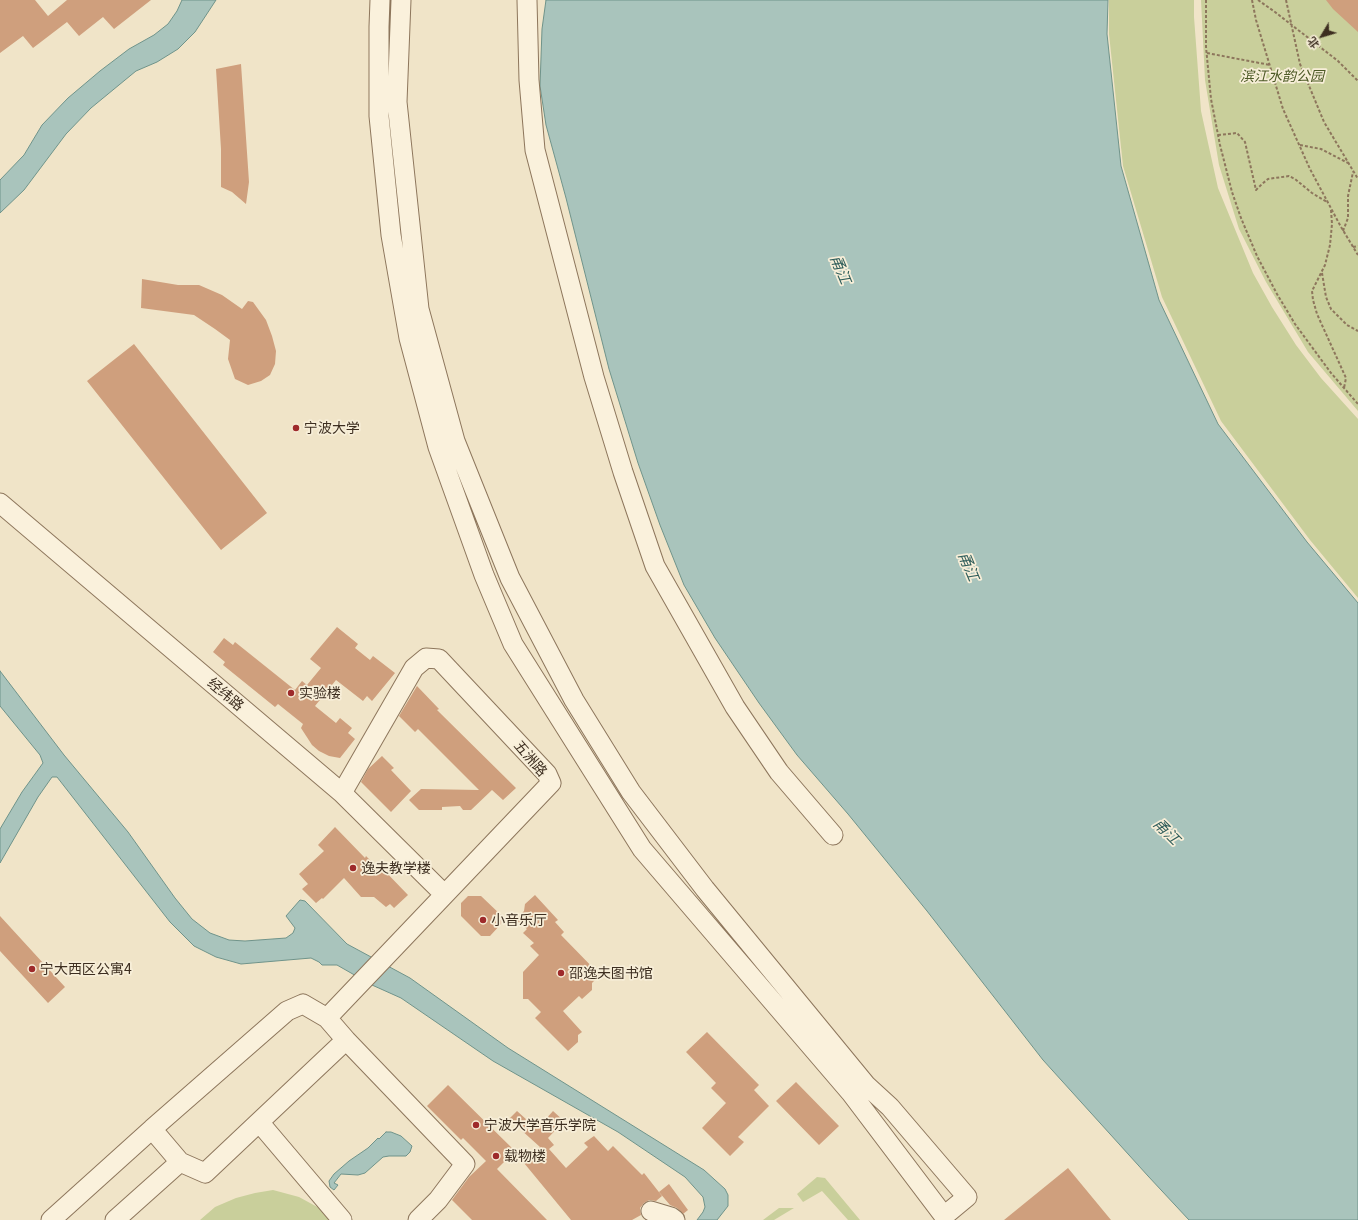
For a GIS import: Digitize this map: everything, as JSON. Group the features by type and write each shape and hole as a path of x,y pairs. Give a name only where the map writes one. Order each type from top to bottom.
{"street":[{"path":"380,0 379,116 391,235 409,338 438,447 484,576 513,644 642,849 851,1093 944,1216 967,1196 890,1107 862,1079 705,889 631,792 574,700 510,578 455,441 419,309 398,102 401,0"},
{"path":"527,0 529,80 535,150 594,377 623,472 655,566 735,708 779,772 833,835"},
{"name":"经纬路","path":"0,503 342,793 444,894"},
{"name":"五洲路","path":"327,1018 551,783 547,774 439,659 426,658 414,668 342,793"},
{"path":"51,1220 287,1011 303,1004 327,1018 346,1040 465,1164 438,1200 418,1220"},
{"path":"152,1130 180,1162 206,1173 346,1040"},
{"path":"259,1122 342,1220"},
{"path":"115,1220 180,1162"},
{"path":"651,1210 671,1217 675,1220"}],"path":[{"path":"1206,0 1207,53 1211,99 1232,192 1241,218 1257,256 1295,324 1358,404"},
{"path":"1252,0 1256,20 1283,109 1330,207 1358,255"},
{"path":"1258,0 1338,61 1358,81"},
{"path":"1286,0 1300,64 1324,122 1358,179"},
{"path":"1207,53 1270,65"},
{"path":"1218,135 1237,133 1245,142 1256,190 1268,179 1289,176 1328,203"},
{"path":"1299,145 1321,149 1349,164"},
{"path":"1344,231 1348,218 1348,196 1353,171"},
{"path":"1330,207 1332,224 1330,245 1322,273 1312,290 1317,314 1346,378 1344,388"},
{"path":"1353,247 1358,246"},
{"path":"1322,273 1326,297 1332,309 1347,325 1358,331"}],"green space":[{"path":"1109,0 1194,0 1201,111 1218,188 1253,273 1272,307 1296,345 1321,378 1358,419 1358,598 1310,540 1221,421 1162,297 1123,166 1109,34"},
{"name":"滨江水韵公园","path":"1201,0 1358,0 1358,411 1308,352 1266,282 1239,229 1219,165 1205,80"},
{"path":"817,1177 825,1178 860,1220 848,1220 822,1191 803,1202 797,1194"},
{"path":"273,1190 299,1197 321,1209 331,1220 200,1220 215,1207 236,1198"},
{"path":"779,1208 794,1208 774,1220 763,1220"}],"water":[{"path":"182,0 216,0 195,32 178,49 157,62 136,71 91,108 66,134 24,190 0,213 0,180 24,155 42,125 68,98 100,71 129,49 154,35 168,24 177,11"},
{"name":"甬江","path":"546,0 1108,0 1107,34 1121,166 1159,300 1218,424 1307,542 1358,603 1358,1220 1189,1220 1043,1060 927,911 848,814 797,755 759,703 715,638 684,585 660,525 638,463 609,369 546,125 540,86 542,29"},
{"path":"0,671 64,755 128,832 175,898 192,919 210,933 229,940 245,941 286,938 293,933 295,928 286,916 300,900 305,901 347,944 410,978 508,1048 704,1170 725,1189 728,1195 728,1206 717,1220 697,1220 705,1207 703,1197 685,1177 618,1132 493,1061 401,998 372,985 337,965 322,965 311,958 241,964 216,957 194,946 170,922 57,777 52,777 38,797 0,863 0,829 22,792 43,763 40,755 0,706"},
{"path":"386,1132 391,1132 401,1136 412,1146 410,1152 406,1156 383,1157 365,1173 358,1175 341,1174 334,1183 338,1185 334,1190 330,1187 329,1181 334,1174"}],"building":[{"path":"0,0 35,0 48,16 67,0 151,0 114,29 103,17 79,36 67,22 33,48 23,36 0,53"},
{"path":"1326,0 1358,0 1358,32 1333,9"},
{"path":"241,64 249,182 246,204 232,192 221,187 221,149 216,69"},
{"path":"142,279 178,285 199,285 222,295 242,309 248,301 253,302 266,320 276,351 275,364 270,375 261,381 248,385 235,379 228,359 230,340 194,315 141,308"},
{"path":"134,344 267,513 221,550 87,381"},
{"name":"实验楼","path":"337,627 358,644 355,648 370,660 373,656 395,673 372,701 367,696 363,701 336,680 315,706 336,723 340,718 352,728 348,733 355,739 340,758 329,756 319,751 312,745 301,728 303,724 278,704 275,707 223,665 225,662 213,652 224,638 233,645 235,642 295,690 302,681 307,685 321,668 310,659"},
{"path":"417,686 439,709 437,710 516,788 503,800 492,790 471,810 463,810 460,806 442,807 442,810 419,810 409,800 421,789 479,790 418,729 415,732 399,716"},
{"path":"382,756 394,768 391,770 411,791 391,812 361,782 368,769"},
{"name":"逸夫教学楼","path":"335,827 365,858 366,856 378,868 380,866 408,895 394,908 390,904 386,907 374,897 361,897 344,878 323,899 322,898 316,903 302,889 308,884 299,874 324,851 318,845"},
{"name":"邵逸夫图书馆","path":"535,895 558,920 555,922 564,932 561,935 600,975 592,983 592,990 582,999 579,996 563,1011 582,1032 578,1035 578,1042 568,1051 535,1018 541,1012 528,999 523,999 523,972 539,955 530,946 534,943 523,933 527,929 516,920 524,911 525,904"},
{"name":"小音乐厅","path":"468,896 481,896 502,916 501,924 490,936 481,936 461,916 461,903"},
{"name":"宁大西区公寓4","path":"0,916 65,987 48,1003 0,951"},
{"path":"707,1032 759,1085 754,1090 769,1106 738,1137 744,1142 730,1156 702,1128 726,1103 711,1088 716,1083 686,1052"},
{"path":"796,1082 839,1126 819,1145 776,1101"},
{"name":"载物楼","path":"448,1085 515,1151 497,1169 547,1220 472,1220 452,1200 469,1177 486,1161 463,1138 461,1140 427,1106"},
{"path":"517,1111 537,1129 553,1111 564,1121 548,1138 554,1145 549,1149 566,1168 588,1147 584,1143 594,1136 608,1151 613,1146 642,1175 644,1173 662,1196 656,1201 649,1200 644,1203 640,1208 641,1215 632,1220 571,1220 524,1163 540,1147 509,1119"},
{"path":"1068,1168 1111,1220 1004,1220"},
{"path":"669,1184 688,1210 683,1214 677,1208 670,1205 659,1192"}],"place":[{"name":"宁波大学","path":"296,428"},
{"name":"实验楼","path":"291,693"},
{"name":"逸夫教学楼","path":"353,868"},
{"name":"小音乐厅","path":"483,920"},
{"name":"宁大西区公寓4","path":"32,969"},
{"name":"邵逸夫图书馆","path":"561,973"},
{"name":"宁波大学音乐学院","path":"476,1125"},
{"name":"载物楼","path":"496,1156"}]}
